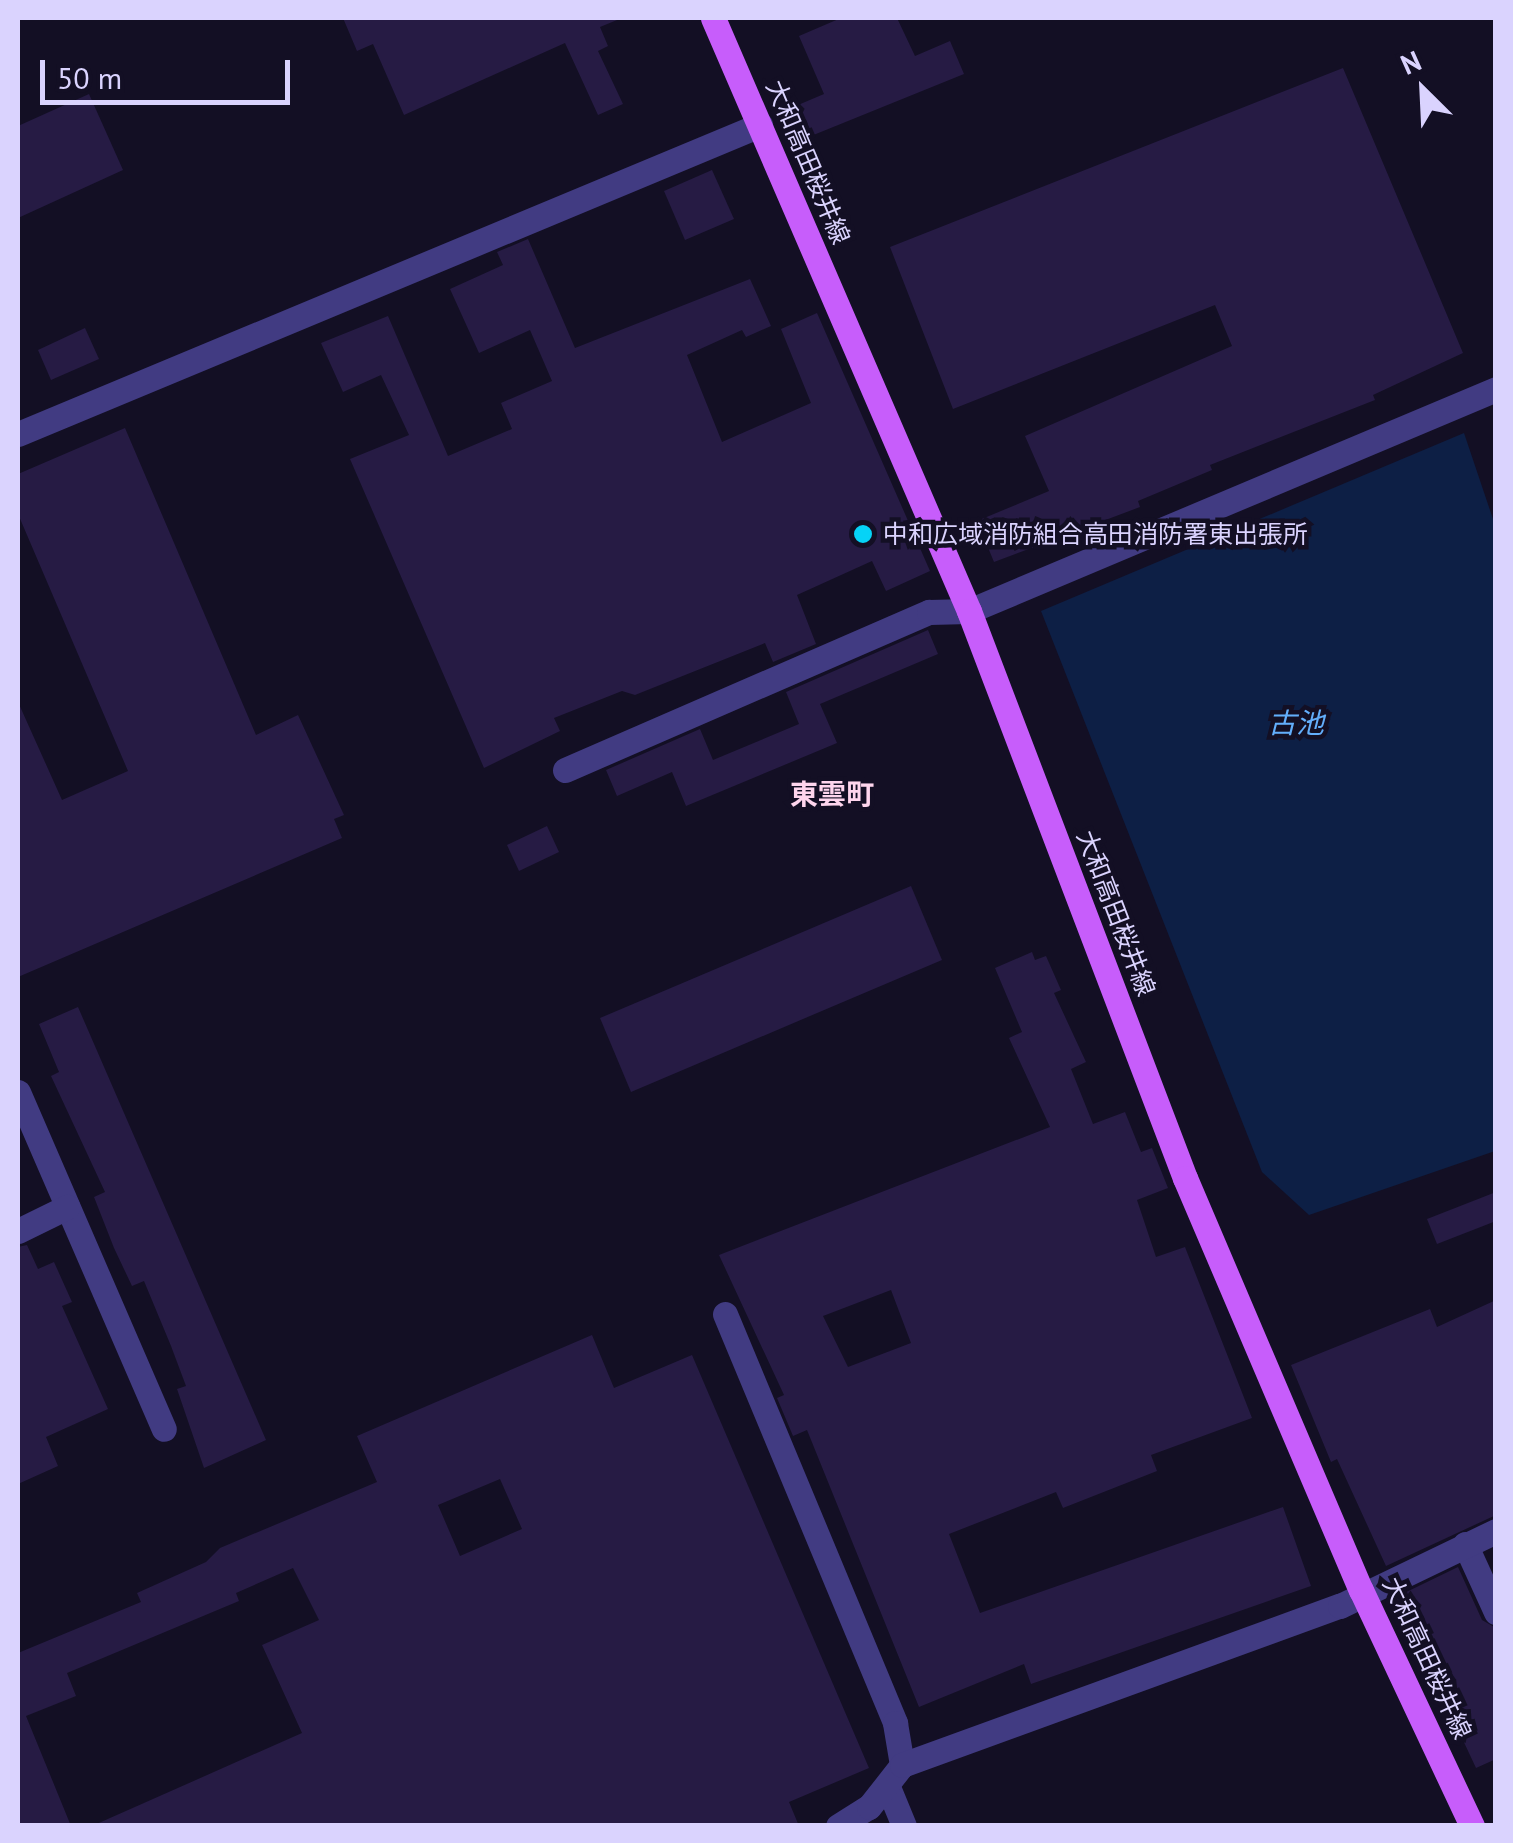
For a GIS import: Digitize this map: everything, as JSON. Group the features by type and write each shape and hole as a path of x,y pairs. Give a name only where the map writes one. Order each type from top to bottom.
{"main road":[{"name":"大和高田桜井線","path":"713,18 969,611 1185,1178 1362,1590 1472,1826"}],"street":[{"path":"18,434 760,125"},
{"path":"565,770 929,612 969,611 1494,397"},
{"path":"18,1092 164,1429"},
{"path":"18,1231 68,1207"},
{"path":"725,1314 895,1723 895,1776 904,1826"},
{"path":"838,1826 895,1776 1340,1606 1362,1590 1496,1531"},
{"path":"1465,1544 1496,1612"}],"water":[{"name":"古池","path":"1464,433 1496,528 1495,1151 1309,1215 1262,1172 1041,611"}],"building":[{"path":"343,18 622,18 600,27 608,46 598,51 623,104 598,115 565,43 404,115 373,44 357,51"},
{"path":"841,18 897,18 915,56 950,41 964,74 811,136 798,105 824,94 799,36"},
{"path":"1343,68 1463,353 1373,395 1375,400 1210,465 1212,470 1138,501 1140,507 994,562 977,521 1049,491 1025,436 1232,346 1215,305 953,409 890,247"},
{"path":"89,94 123,170 18,218 18,126"},
{"path":"712,170 734,219 685,240 664,191"},
{"path":"528,239 575,348 750,279 771,326 746,337 742,330 687,355 722,442 811,403 781,329 817,313 930,571 886,591 872,561 797,595 816,644 773,662 765,643 635,695 622,691 554,718 560,731 484,768 350,459 409,435 381,375 343,392 321,343 388,316 448,456 512,429 501,403 552,381 530,330 479,353 450,289 503,265 497,252"},
{"path":"85,328 99,359 51,380 38,350"},
{"path":"125,428 256,735 298,715 344,815 334,819 342,838 18,977 18,702 62,800 128,771 18,514 18,474"},
{"path":"928,630 938,654 820,704 837,743 686,806 672,772 617,796 606,770 700,729 713,760 799,724 786,692"},
{"path":"547,826 559,852 519,871 507,845"},
{"path":"911,886 942,960 631,1092 600,1018"},
{"path":"1032,952 1035,960 1046,956 1061,990 1054,993 1086,1062 1071,1069 1093,1124 1125,1112 1141,1152 1152,1148 1168,1188 1137,1200 1156,1257 1185,1247 1252,1418 1151,1455 1157,1471 1063,1508 1056,1492 949,1534 980,1613 1283,1507 1311,1586 1031,1684 1024,1664 919,1707 807,1430 793,1436 777,1398 784,1395 719,1255 1050,1127 1009,1038 1022,1032 995,968","holes":["891,1290 911,1343 848,1367 823,1316"]},
{"path":"78,1007 266,1440 204,1468 177,1389 186,1386 171,1346 144,1281 132,1286 114,1248 94,1197 105,1192 51,1076 59,1072 39,1024"},
{"path":"1496,1192 1496,1221 1437,1244 1427,1219"},
{"path":"27,1245 38,1269 54,1262 72,1302 62,1306 108,1409 46,1437 58,1466 18,1484 18,1247"},
{"path":"1496,1300 1496,1515 1386,1566 1337,1459 1331,1462 1291,1365 1430,1309 1437,1327"},
{"path":"592,1335 614,1388 692,1355 869,1768 789,1802 799,1826 92,1826 302,1733 262,1645 319,1620 293,1568 236,1593 239,1601 67,1673 76,1696 26,1716 71,1826 18,1826 18,1653 141,1602 137,1593 206,1562 220,1548 377,1482 357,1436","holes":["500,1479 522,1529 460,1556 438,1505"]},
{"path":"1458,1567 1482,1620 1496,1628 1496,1759 1476,1768 1396,1597"}],"place":[{"name":"中和広域消防組合高田消防署東出張所","path":"863,534"}],"district":[{"name":"東雲町","path":"832,794"}]}
